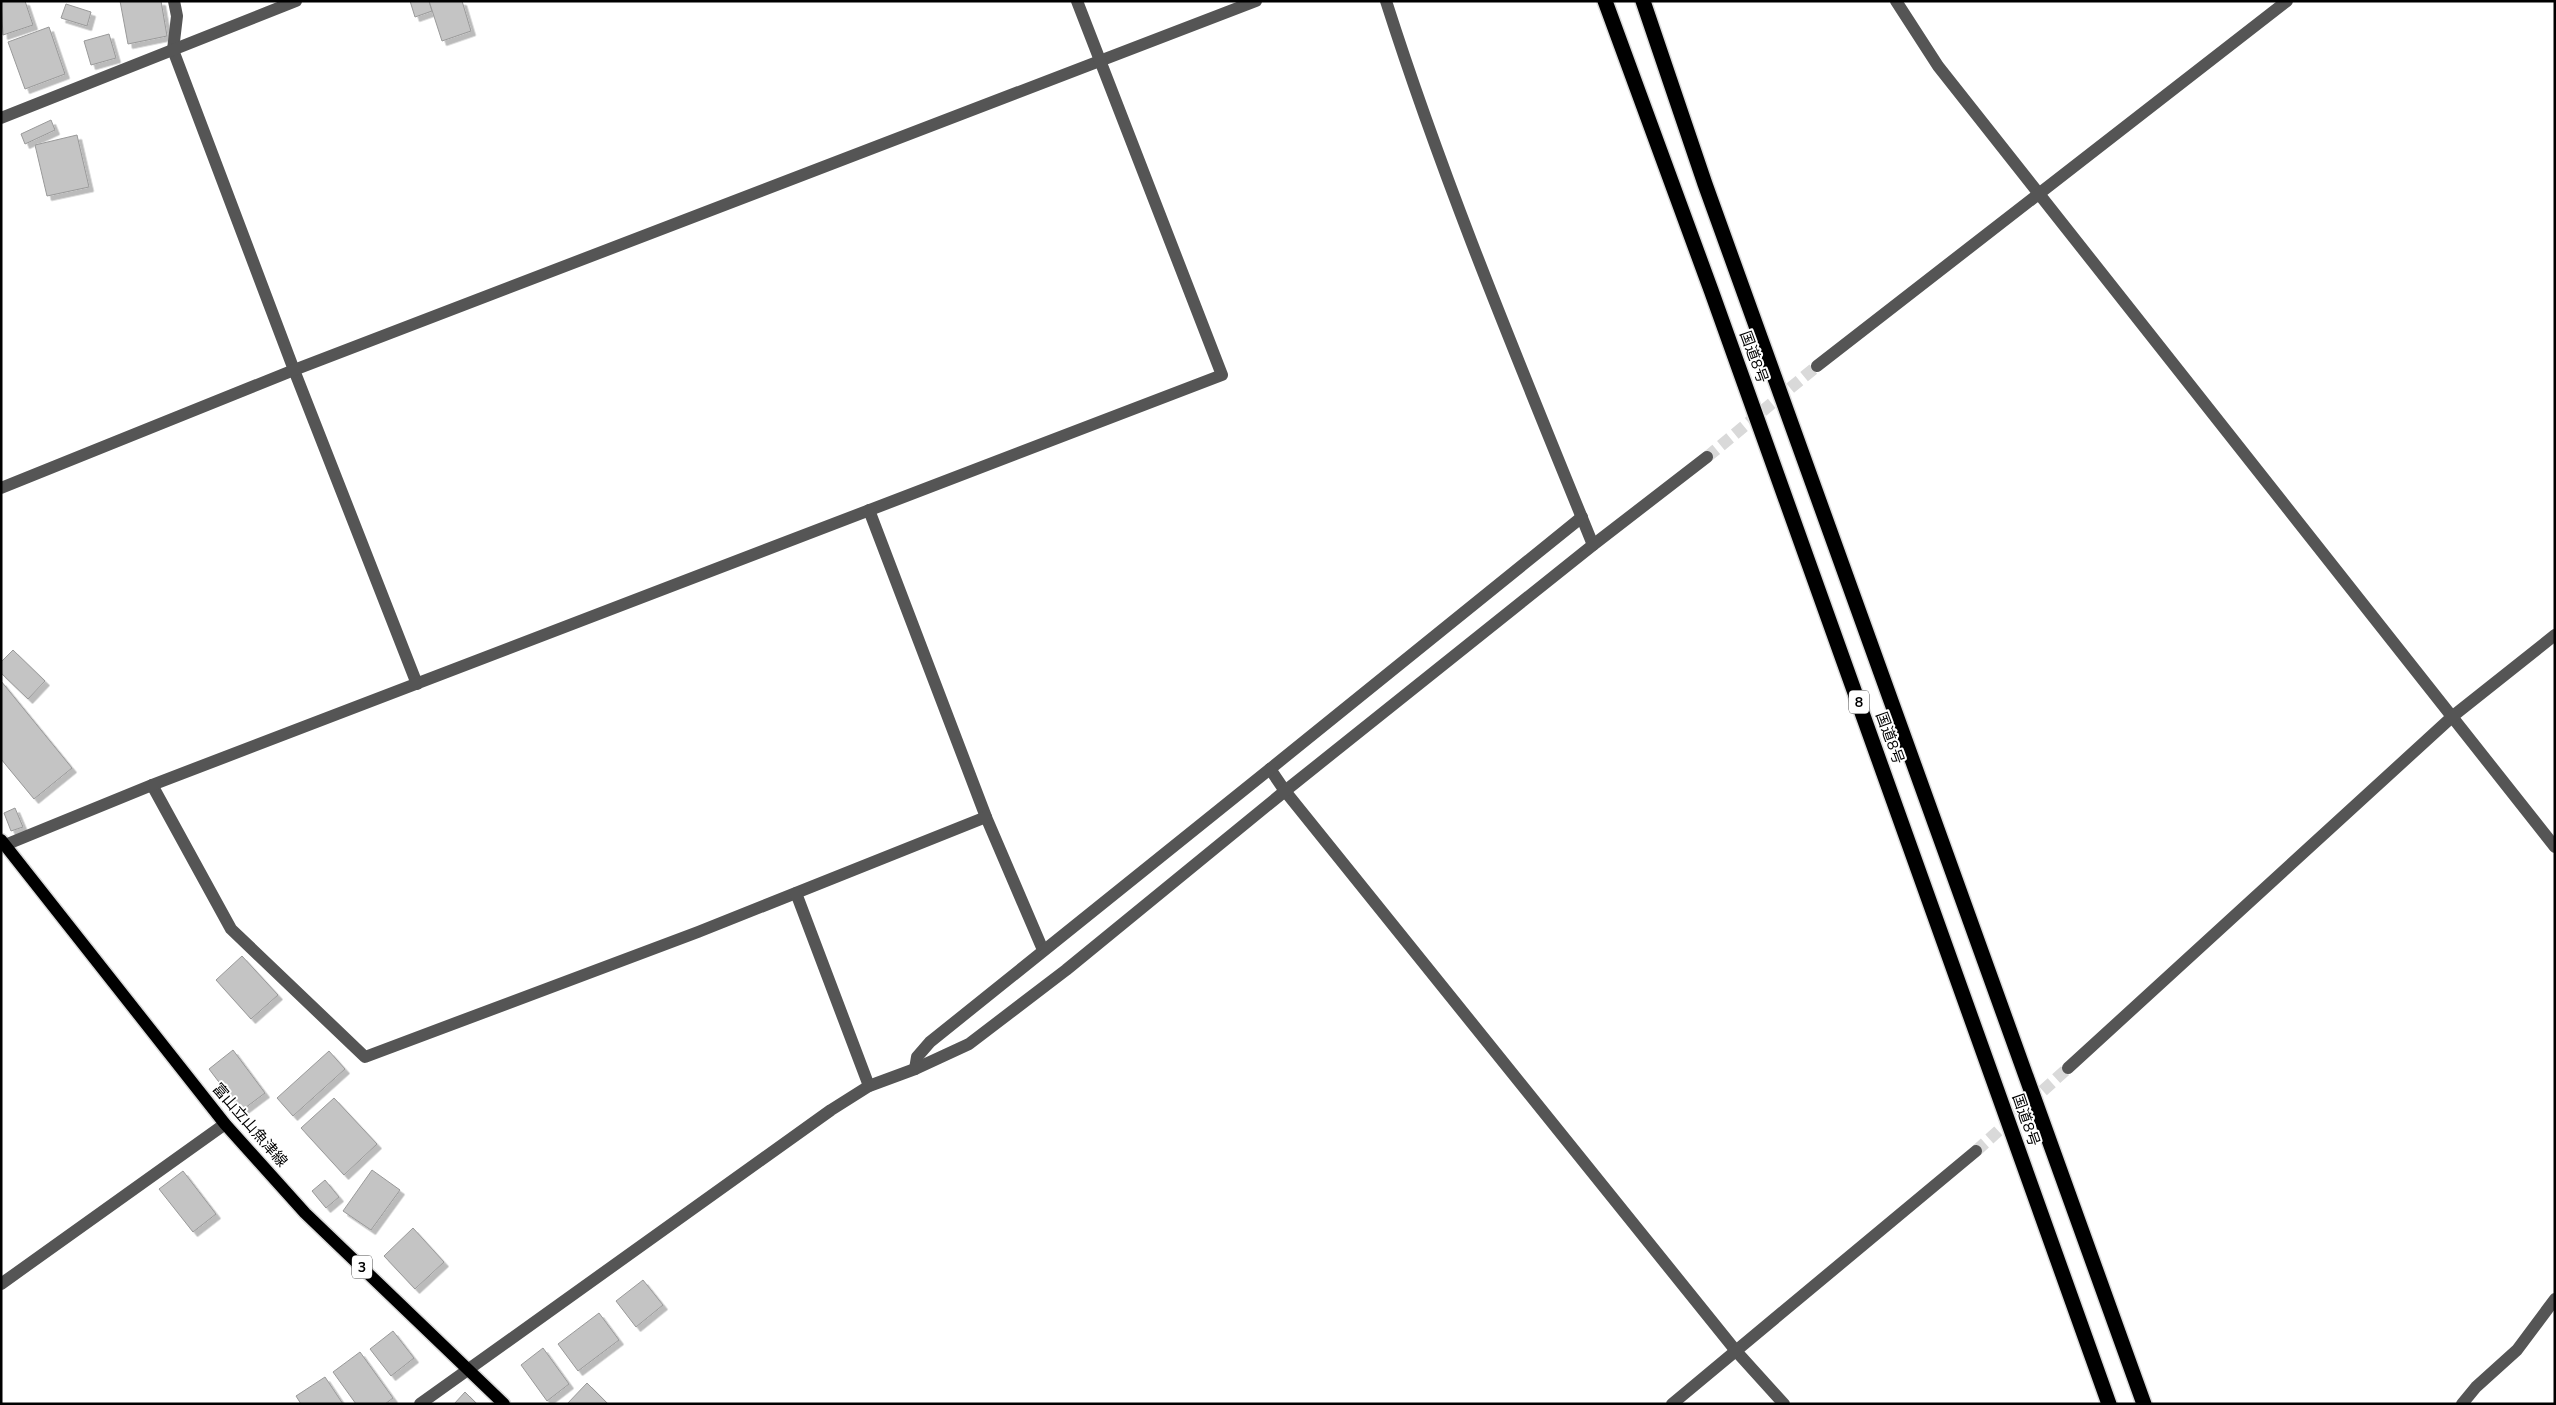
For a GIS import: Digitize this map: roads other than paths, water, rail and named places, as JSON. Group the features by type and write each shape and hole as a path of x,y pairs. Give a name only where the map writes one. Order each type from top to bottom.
{"highway":[{"name":"国道8号","path":"1605,1 1745,384 2109,1404"},
{"name":"国道8号","path":"1643,1 1705,184 2144,1404"}],"main road":[{"name":"富山立山魚津線","path":"3,843 226,1124 305,1213 504,1404"}],"street":[{"path":"174,1 177,16 173,50 294,370 417,684"},
{"path":"1,118 296,1"},
{"path":"3,843 1222,375 1077,1"},
{"path":"1,488 294,370 1256,1"},
{"path":"1386,1 1412,82 1521,372 1593,545"},
{"path":"1896,1 1938,66 2555,847"},
{"path":"1817,366 2287,1"},
{"path":"420,1404 831,1110 869,1086 915,1069 969,1044 1066,970 1285,791 1593,545 1707,457"},
{"path":"869,510 986,817 1043,950"},
{"path":"915,1069 917,1056 930,1042 1582,517"},
{"path":"2068,1068 2453,716 2555,635"},
{"path":"1270,769 1285,791 1736,1351 1784,1404"},
{"path":"152,785 231,930 365,1057 796,893 986,817"},
{"path":"796,893 869,1086"},
{"path":"1,1284 226,1124"},
{"path":"1672,1404 1976,1151"},
{"path":"2462,1404 2476,1387 2517,1350 2555,1300"}],"tunnel":[{"path":"1707,457 1817,366"},
{"path":"1976,1151 2068,1068"}]}
